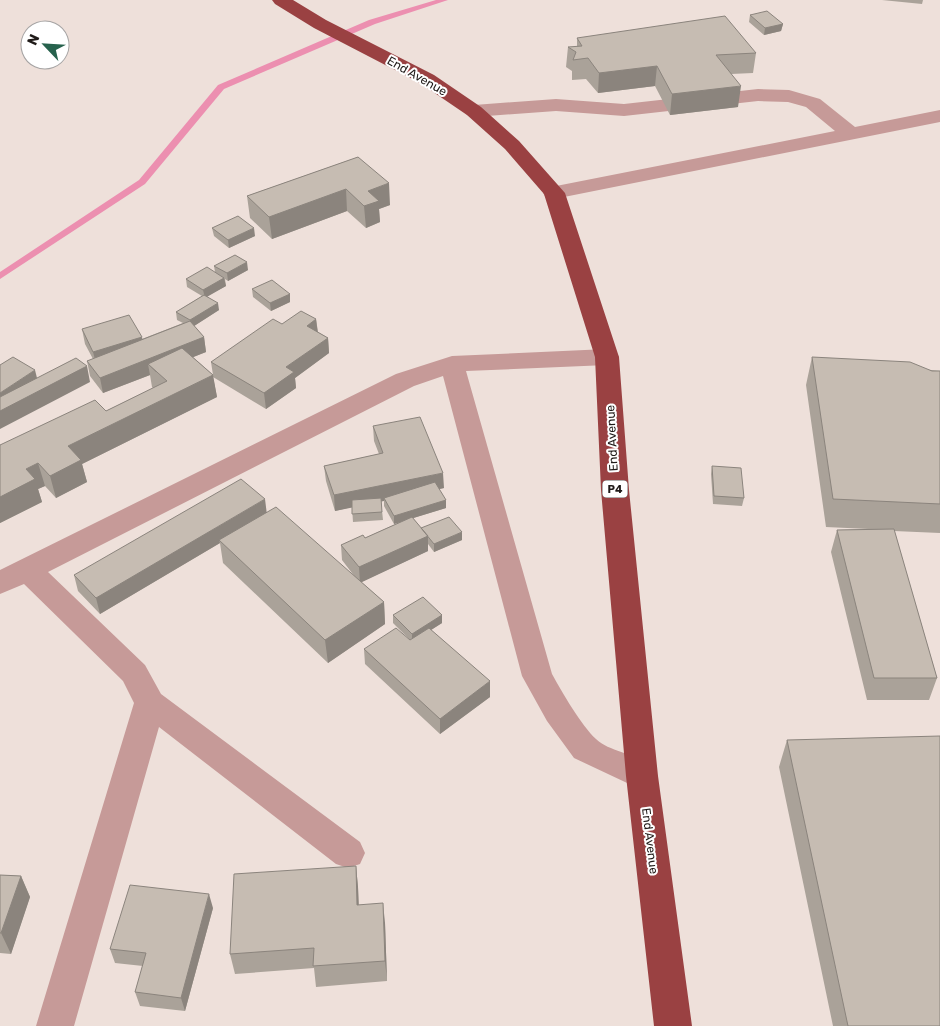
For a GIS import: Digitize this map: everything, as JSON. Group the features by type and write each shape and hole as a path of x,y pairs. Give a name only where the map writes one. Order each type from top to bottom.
{"highway":[{"name":"End Avenue","path":"281,0 320,24 428,79 474,110 512,145 554,193 607,357 615,490 642,776 673,1026"}],"street":[{"path":"474,110 556,105 624,110 758,95 789,96 813,103 851,134"},
{"path":"554,193 940,116"},
{"path":"0,583 405,380 452,364 607,357"},
{"path":"452,364 538,676 558,712 585,749 642,776"},
{"path":"28,570 134,673 150,703 348,853"},
{"path":"55,1026 150,703"}],"building":[{"path":"767,11 783,24 765,28 750,15"},
{"path":"725,16 756,53 716,55 741,86 672,94 657,66 599,73 588,58 573,60 576,52 568,47 582,46 577,38"},
{"path":"358,157 389,183 368,191 379,201 364,206 346,189 269,217 247,196"},
{"path":"238,216 254,228 228,240 212,228"},
{"path":"235,255 247,262 227,273 214,266"},
{"path":"207,267 224,278 203,290 186,279"},
{"path":"272,280 290,294 270,303 252,289"},
{"path":"204,295 218,303 190,320 176,312"},
{"path":"301,311 316,319 307,326 328,338 286,367 294,372 264,393 211,362 273,319 282,324"},
{"path":"129,315 142,337 93,352 82,329"},
{"path":"190,321 204,337 100,378 87,361"},
{"path":"182,348 213,375 68,446 81,460 50,476 38,463 26,469 35,479 0,497 0,445 95,400 106,411 167,381 148,364"},
{"path":"13,357 35,370 0,393 0,365"},
{"path":"812,357 910,362 932,371 940,371 940,504 833,499"},
{"path":"76,358 87,366 0,411 0,397"},
{"path":"420,417 443,473 334,495 324,466 383,453 373,426"},
{"path":"712,466 741,468 744,498 714,496"},
{"path":"241,479 265,499 96,598 74,575"},
{"path":"435,482 446,500 394,516 384,498"},
{"path":"381,498 382,512 352,514 352,500"},
{"path":"276,507 384,602 325,640 219,540"},
{"path":"412,517 428,536 359,567 341,545 363,535 365,538"},
{"path":"449,517 462,532 434,544 421,528"},
{"path":"894,529 937,678 874,678 837,530"},
{"path":"423,597 442,615 412,634 393,615"},
{"path":"396,628 410,640 429,628 490,681 440,719 364,649"},
{"path":"940,736 940,1026 848,1026 787,740"},
{"path":"356,866 357,905 383,903 385,961 313,966 314,948 230,954 234,874"},
{"path":"0,875 21,876 1,933 0,933"},
{"path":"130,885 209,894 181,998 135,992 146,953 110,949"}],"waterway":[{"path":"0,276 142,182 221,87 372,22 444,0"}]}
